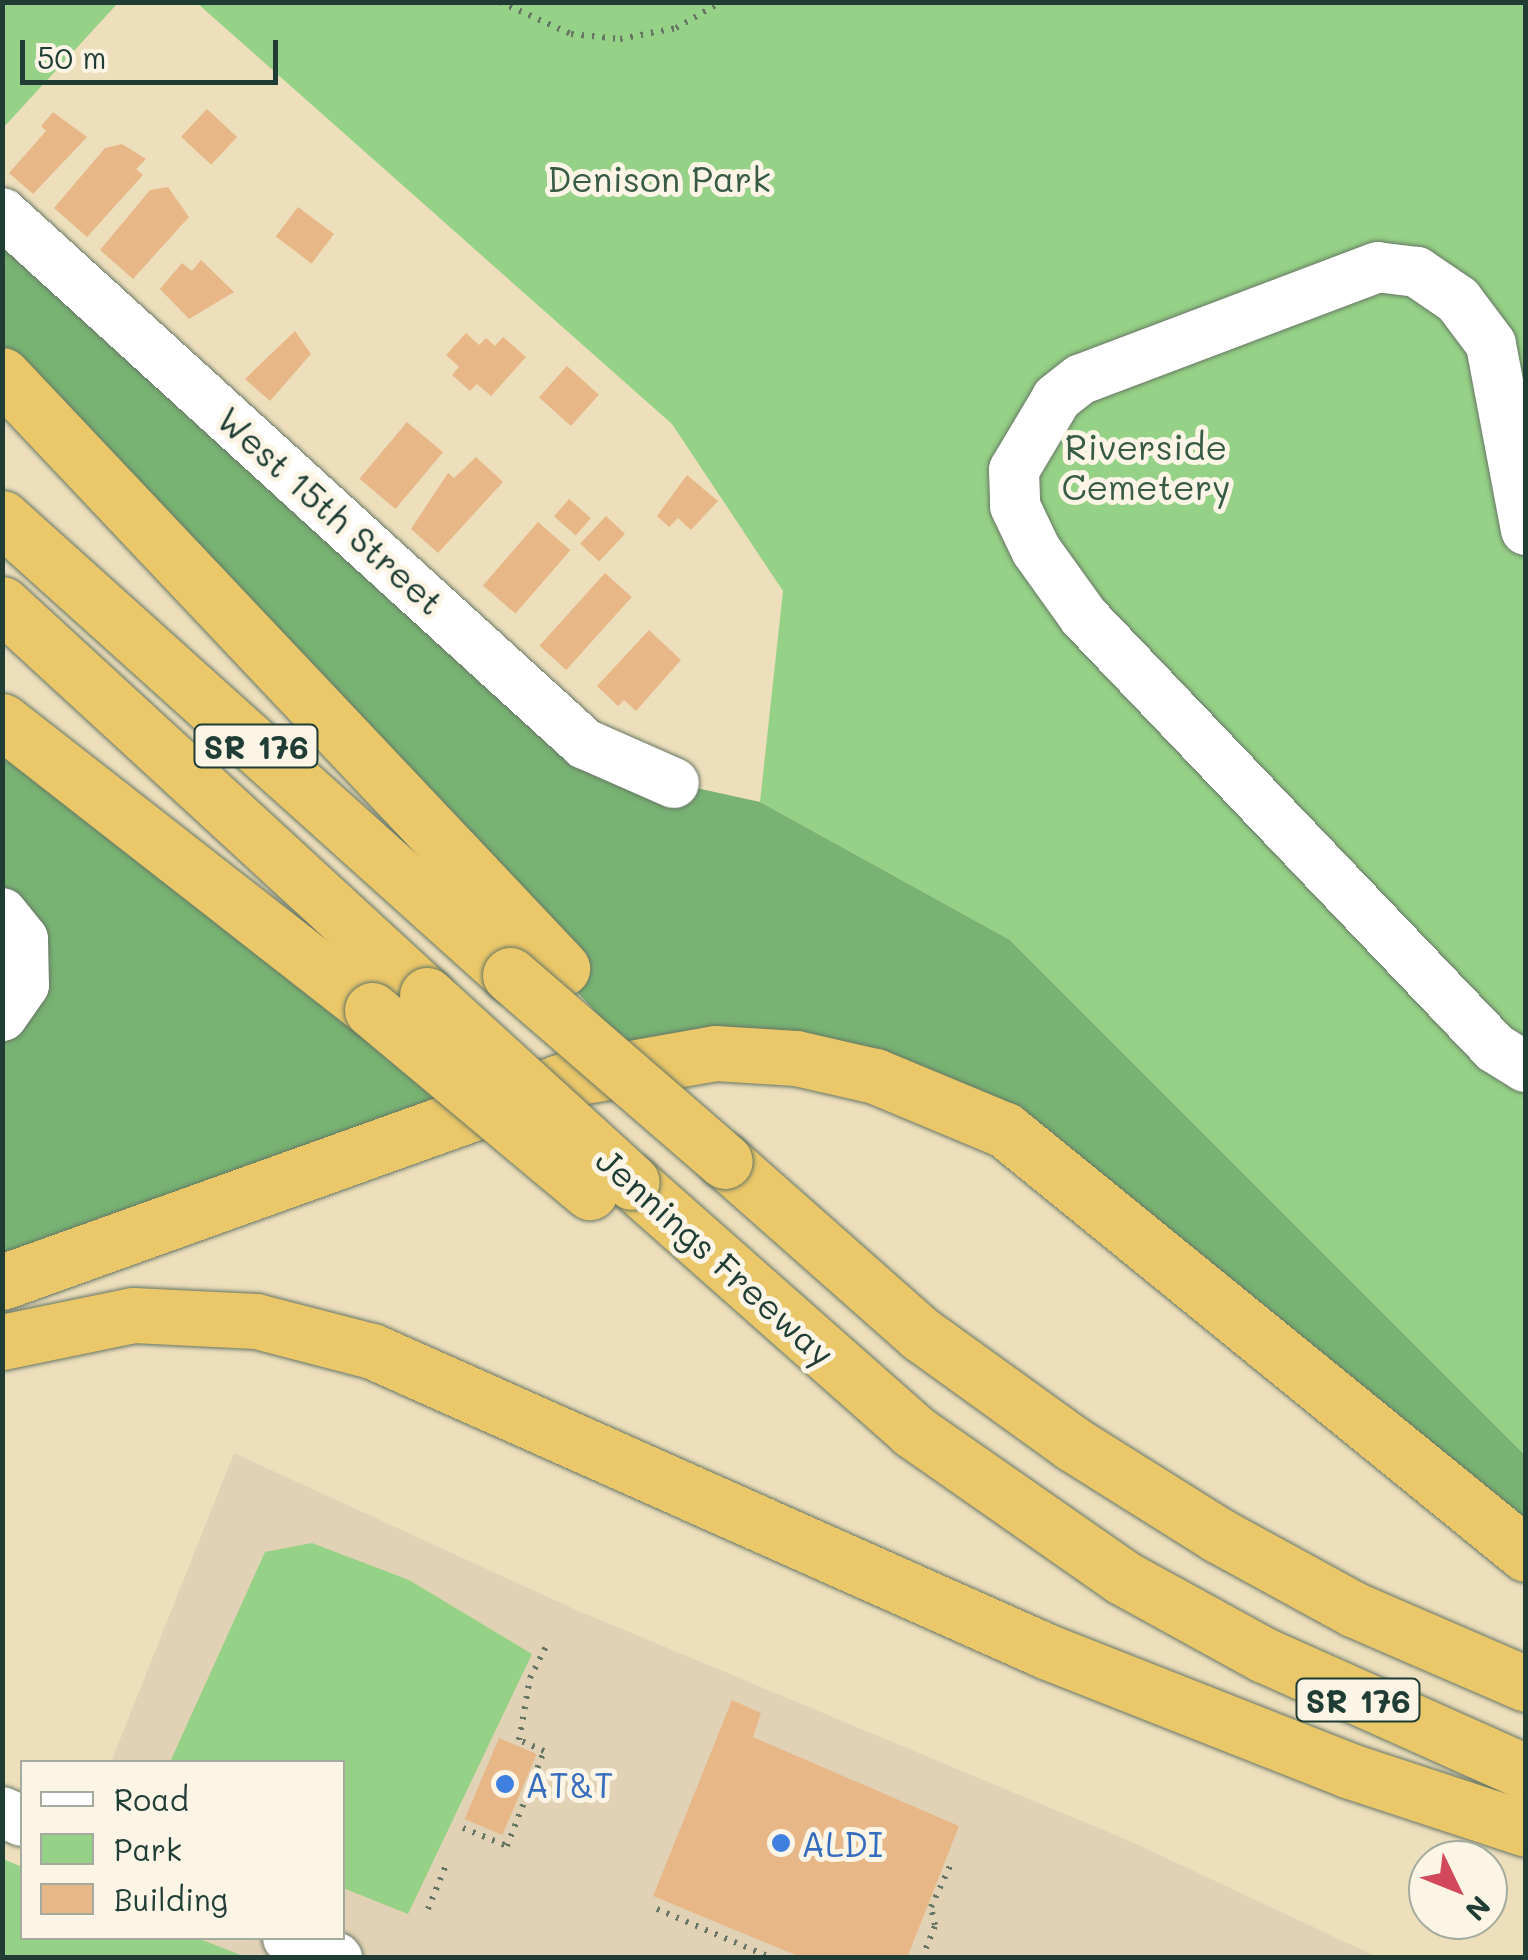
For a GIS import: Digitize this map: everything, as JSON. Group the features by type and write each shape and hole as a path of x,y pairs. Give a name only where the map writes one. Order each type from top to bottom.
{"highway":[{"path":"2,375 536,972"},
{"name":"SR 176","path":"2,518 536,972 725,1161 922,1335 1073,1444 1218,1535 1356,1610 1526,1684"},
{"name":"Jennings Freeway","path":"2,604 427,995 611,1187"},
{"path":"2,721 372,1010 611,1187"},
{"path":"2,1282 568,1079 715,1053 796,1058 875,1076 1005,1130 1526,1554"},
{"name":"SR 176","path":"611,1187 913,1431 1122,1577 1195,1619 1526,1772"},
{"path":"2,1342 132,1315 256,1322 372,1351 1048,1652 1350,1771 1526,1828"}],"street":[{"name":"West 15th Street","path":"2,213 585,744 674,783"},
{"path":"1526,530 1492,344 1458,300 1418,272 1398,269 1378,267 1082,379 1058,398 1014,470 1015,506 1036,550 1084,618 1495,1048 1526,1067"},
{"path":"2,913 22,939 13,1001"},
{"path":"293,1940 337,1958"}],"path":[{"path":"500,2 572,34 620,39 676,28 721,2"},
{"path":"463,1828 506,1846 544,1751 519,1740 530,1678 545,1648"},
{"path":"428,1909 446,1865"},
{"path":"922,1958 935,1926 930,1907 950,1866"},
{"path":"657,1909 772,1958"}],"shaded area":[{"path":"234,1453 574,1609 1132,1842 1377,1957 33,1958 40,1940 345,1940 345,1760 112,1760"}],"green space":[{"path":"2,3 118,3 3,128"},
{"name":"Riverside Cemetery","path":"197,3 1525,3 1525,1455 1010,940 760,802 783,591 672,424"},
{"path":"3,213 421,591 674,783 760,802 1010,940 1525,1455 1525,1554 1005,1130 631,1050 3,375"},
{"path":"3,731 485,1107 3,1282"},
{"path":"312,1543 409,1580 532,1654 408,1914 345,1889 345,1760 171,1760 265,1552"},
{"path":"3,1859 20,1866 20,1940 202,1940 246,1957 3,1957"}],"building":[{"path":"207,109 237,137 211,165 181,137"},
{"path":"53,112 87,137 33,194 9,173 46,131 41,126"},
{"path":"122,144 146,159 136,169 143,175 87,237 54,208 105,148"},
{"path":"168,187 189,217 133,279 100,250 150,190"},
{"path":"298,207 334,234 312,264 276,237"},
{"path":"201,260 234,292 189,319 160,289 182,263 192,271"},
{"path":"295,331 311,354 270,401 245,379"},
{"path":"466,333 479,345 486,338 495,346 503,337 526,357 491,396 477,384 470,391 452,375 459,367 446,355"},
{"path":"567,366 599,395 571,426 539,397"},
{"path":"407,422 443,452 395,509 359,479"},
{"path":"476,457 503,482 438,553 411,529 448,473 454,478"},
{"path":"687,475 718,501 691,530 678,518 669,527 657,516"},
{"path":"569,499 591,518 576,535 554,516"},
{"path":"606,516 625,534 599,562 580,544"},
{"path":"538,522 570,550 515,614 483,585"},
{"path":"605,573 632,597 566,670 539,646"},
{"path":"649,630 681,660 636,711 624,700 618,706 597,686"},
{"path":"732,1700 761,1713 753,1737 959,1826 907,1958 803,1958 653,1896"},
{"path":"499,1738 537,1754 502,1835 465,1819"}],"place":[{"name":"AT&T","path":"505,1784"},
{"name":"ALDI","path":"781,1843"}],"park label":[{"name":"Denison Park","path":"659,178"}]}
